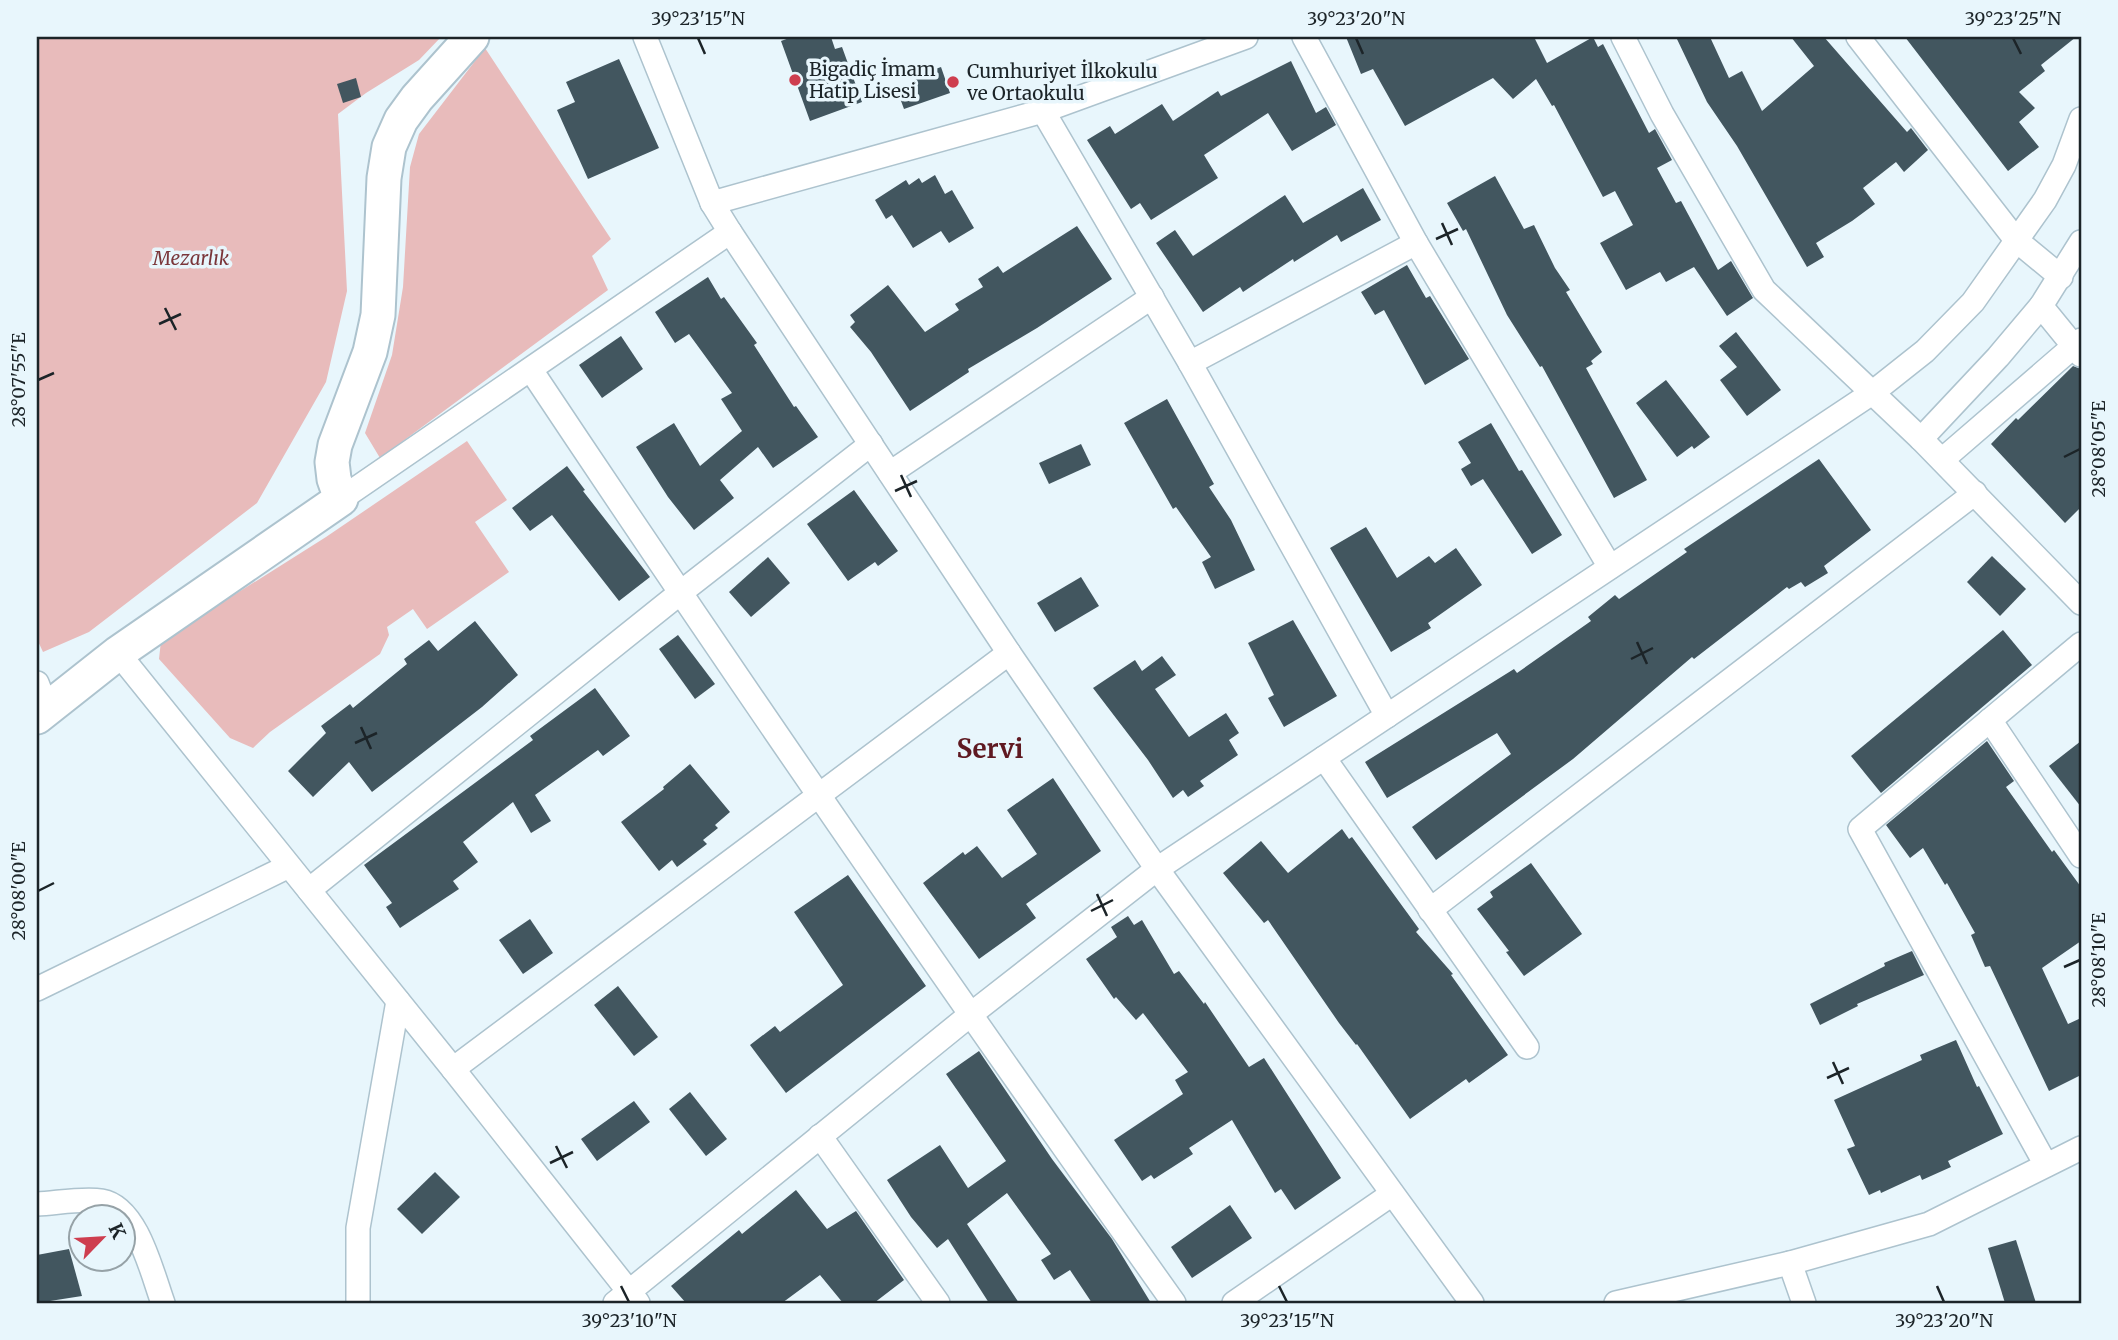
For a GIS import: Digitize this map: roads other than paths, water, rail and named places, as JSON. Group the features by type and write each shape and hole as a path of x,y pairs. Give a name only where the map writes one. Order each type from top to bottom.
{"street":[{"path":"341,499 332,462 335,444 370,352 378,315 384,177 389,147 401,120 472,37"},
{"path":"645,37 712,203 730,232 1009,653 1157,869 1472,1303"},
{"path":"712,203 1043,111 1246,37"},
{"path":"1304,37 1416,243 1610,568"},
{"path":"1623,37 1662,114 1764,290 1921,439 2081,603"},
{"path":"1858,37 2016,240 2061,277"},
{"path":"1043,111 1191,363 1387,716"},
{"path":"118,653 453,1069 627,1300 820,1136 1157,869 1872,393 1926,351 1973,302 2045,200 2064,165 2081,119"},
{"path":"40,703 118,653 730,232"},
{"path":"1921,439 1998,357 2041,306 2081,242"},
{"path":"1191,363 1416,243"},
{"path":"890,473 1152,297"},
{"path":"1942,460 2079,348 2041,306"},
{"path":"531,370 680,593 970,1015 1174,1303"},
{"path":"309,890 871,444"},
{"path":"1430,910 1975,493"},
{"path":"2046,1166 1860,830 2081,644"},
{"path":"453,1069 1009,653"},
{"path":"1990,720 2081,856"},
{"path":"1324,758 1527,1047"},
{"path":"37,989 289,866"},
{"path":"358,1303 358,1228 398,1001"},
{"path":"820,1136 937,1303"},
{"path":"1616,1303 1790,1263 1929,1224 2081,1148"},
{"path":"1234,1303 1392,1194"},
{"path":"37,1204 99,1200 120,1208 134,1226 163,1303"},
{"path":"1790,1263 1804,1303"}],"place":[{"name":"Bigadiç İmam Hatip Lisesi","path":"795,80"},
{"name":"Cumhuriyet İlkokulu ve Ortaokulu","path":"953,82"}],"district":[{"name":"Servi","path":"990,748"}],"park label":[{"name":"Mezarlık","path":"191,258"}]}
